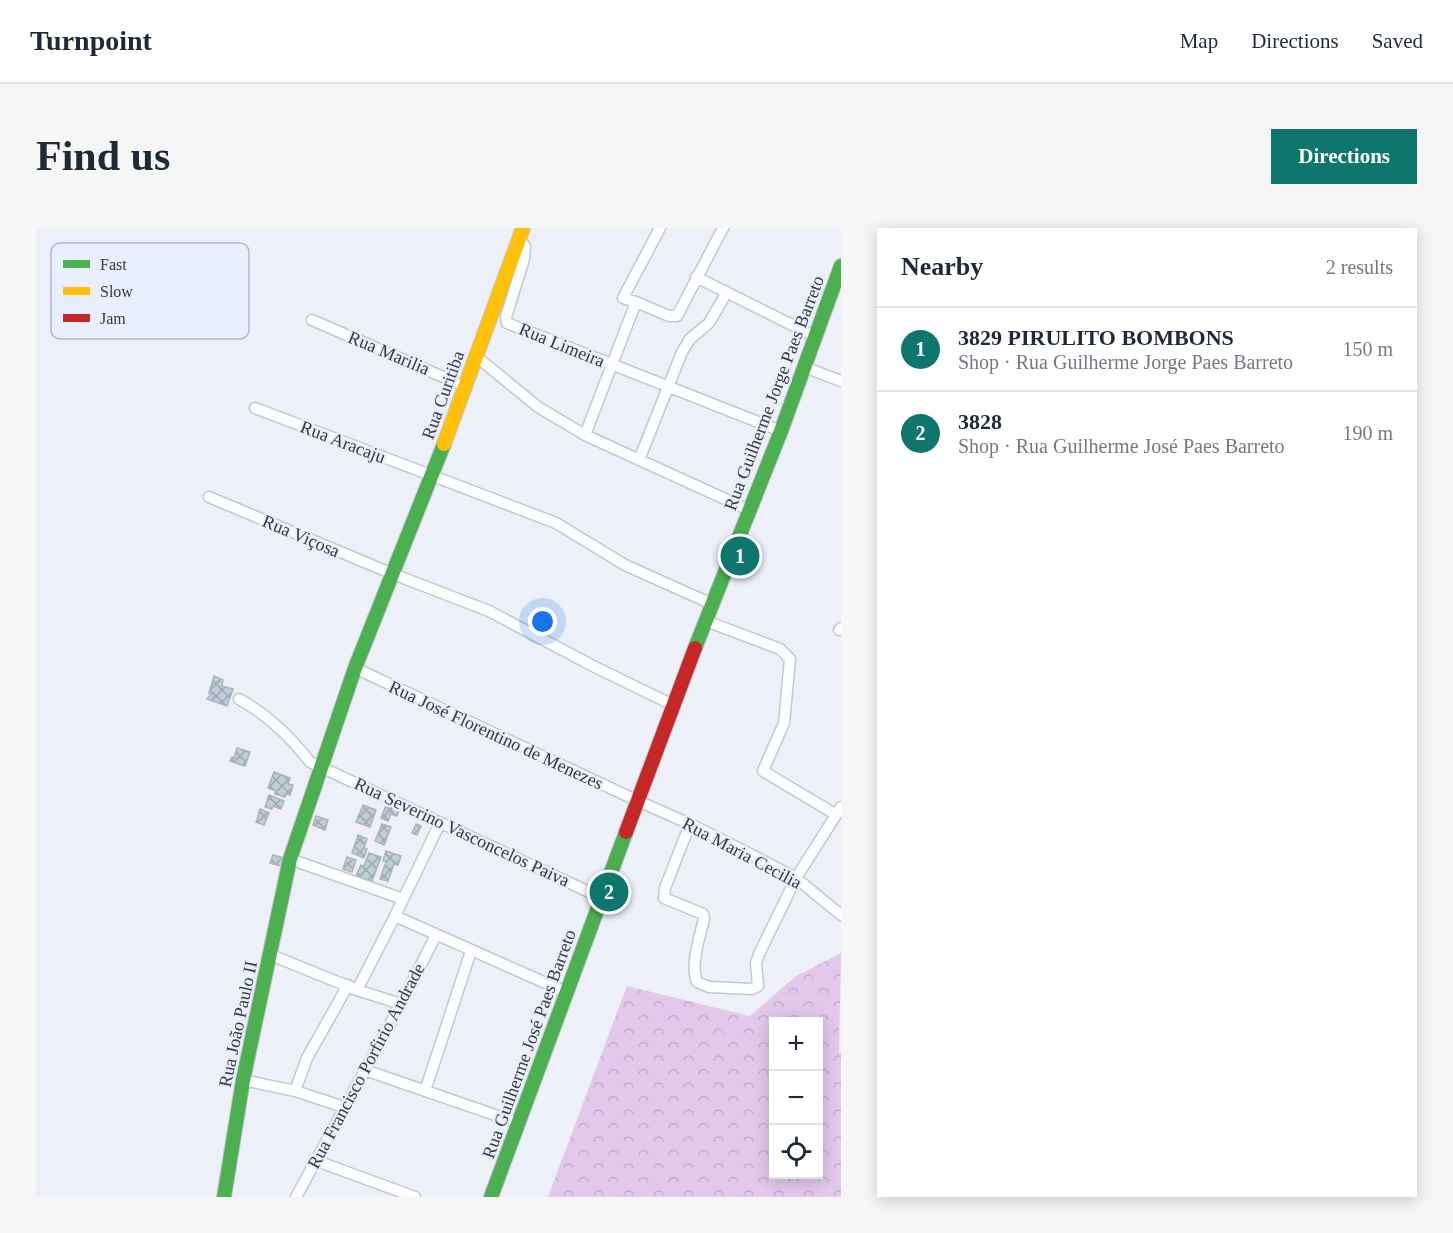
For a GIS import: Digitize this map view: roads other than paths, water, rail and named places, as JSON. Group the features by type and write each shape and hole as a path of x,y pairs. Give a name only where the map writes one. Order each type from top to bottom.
{"street":[{"path":"660,228 623,298 669,316 676,315 723,228"},
{"name":"Rua Curitiba","path":"393,574 466,387 521,234"},
{"name":"Rua Limeira","path":"521,234 525,246 524,260 505,321 507,323 780,431"},
{"name":"Rua Guilherme Jorge Paes Barreto","path":"638,801 841,266"},
{"path":"696,277 814,336"},
{"path":"639,460 686,345 709,323 726,292"},
{"path":"585,435 636,302"},
{"name":"Rua Marilia","path":"312,320 466,387"},
{"path":"477,357 538,406 585,435 749,510"},
{"path":"804,367 841,381"},
{"name":"Rua Aracaju","path":"255,408 556,523 625,565 712,604"},
{"name":"Rua Viçosa","path":"209,497 393,574 489,610 595,667 674,705"},
{"name":"Rua João Paulo II","path":"224,1197 243,1080 290,859 355,668 393,574"},
{"path":"690,824 663,893 664,898 696,909 703,914 704,919 696,956 695,979 700,984 752,989 758,986 756,963 759,954 796,878 838,810 763,771 784,723 790,659 786,653 771,645 706,621"},
{"name":"Rua José Florentino de Menezes","path":"355,668 638,801"},
{"name":"Rua Severino Vasconcelos Paiva","path":"239,699 256,708 280,727 310,762 321,765 602,898"},
{"name":"Rua Maria Cecilia","path":"638,801 690,824 796,878 841,915"},
{"name":"Rua Guilherme José Paes Barreto","path":"491,1197 638,801"},
{"path":"295,1091 307,1058 395,916 440,823"},
{"path":"290,859 403,899"},
{"path":"395,916 567,993"},
{"name":"Rua Francisco Porfirio Andrade","path":"296,1197 436,935"},
{"path":"425,1091 471,951"},
{"path":"271,956 401,1004"},
{"path":"365,1070 518,1123"},
{"path":"243,1080 295,1091 344,1107"},
{"path":"314,1160 415,1197"}],"place":[{"name":"3829 PIRULITO BOMBONS","path":"740,556"},
{"name":"3828","path":"609,892"}]}
